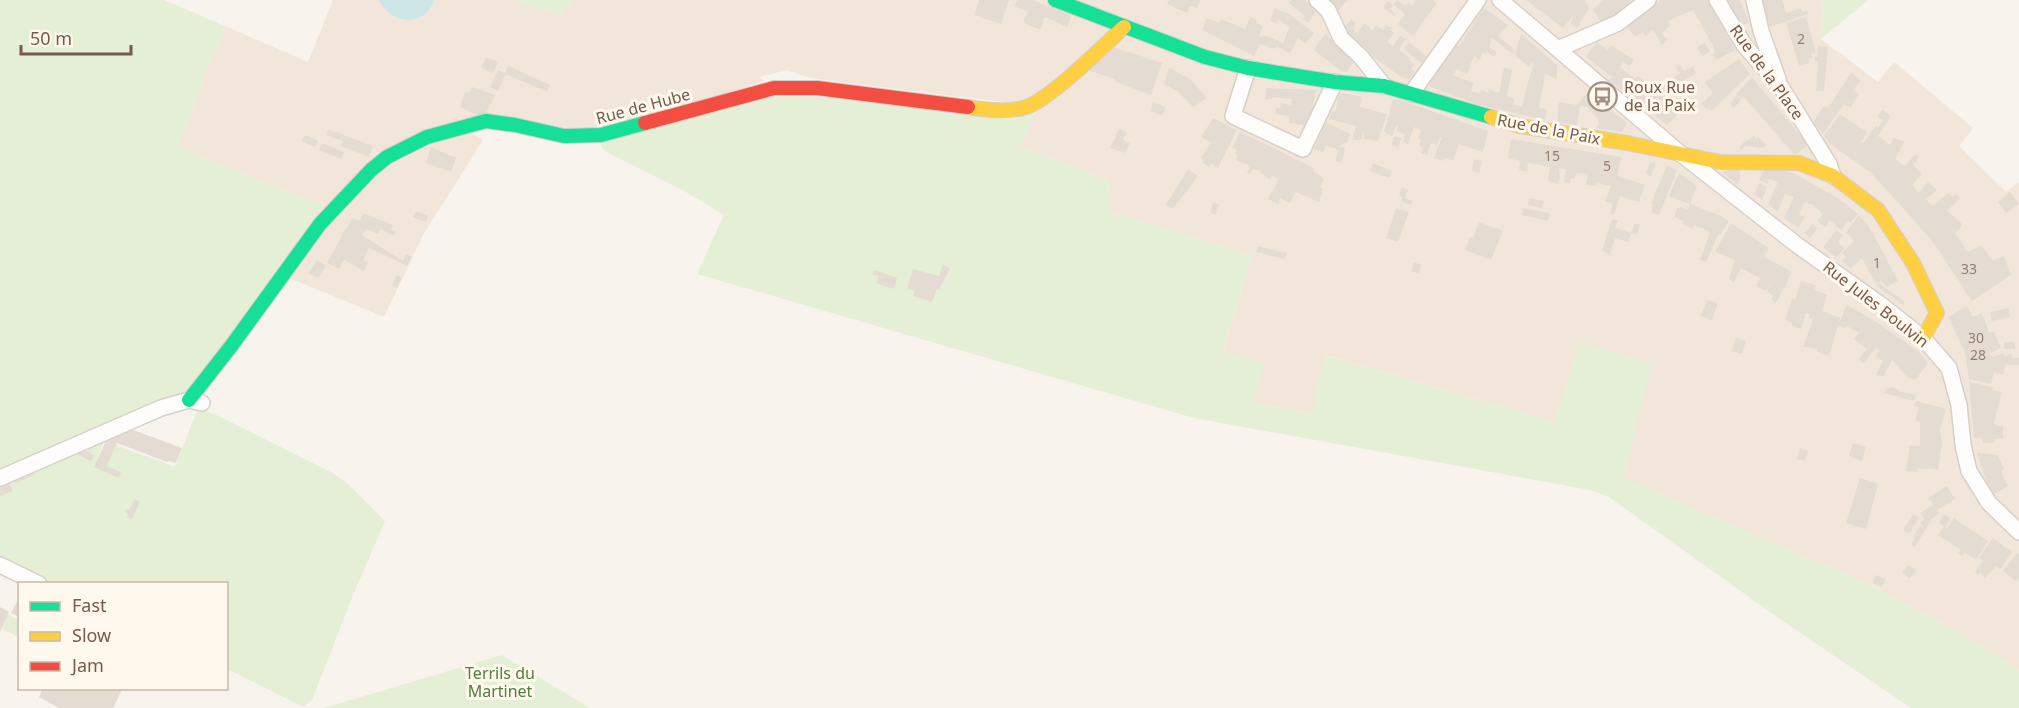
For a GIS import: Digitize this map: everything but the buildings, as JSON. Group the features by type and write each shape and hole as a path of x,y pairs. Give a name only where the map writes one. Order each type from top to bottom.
{"street":[{"name":"Rue de la Paix","path":"1055,0 1205,57 1248,68 1335,82 1384,86 1520,126 1720,162 1798,163 1833,176 1878,210 1913,263 1937,313 1923,338"},
{"path":"1317,0 1328,10 1341,38 1361,57 1384,86"},
{"path":"1410,94 1478,0"},
{"name":"Rue Jules Boulvin","path":"1500,0 1681,154 1797,245 1880,304 1923,338 1949,368 1959,405 1963,445 1969,471 1989,503 2019,532"},
{"path":"1558,49 1618,23 1648,0"},
{"name":"Rue de la Place","path":"1717,0 1744,45 1781,87 1829,164 1833,176"},
{"path":"1754,0 1761,31 1781,87"},
{"name":"Rue de Hube","path":"196,401 232,345 320,224 371,170 387,157 427,137 486,121 515,124 564,136 601,135 774,88 817,88 988,110 1025,108 1053,91 1124,27"},
{"path":"1248,68 1233,116 1303,149 1335,82"},
{"path":"0,478 161,408 196,401"},
{"path":"0,565 35,582"}],"shaded area":[{"path":"333,0 513,0 562,15 572,0 1823,0 1821,39 1878,82 1894,62 1973,128 1959,146 2006,192 2019,182 2019,669 1958,632 1868,584 1623,478 1650,364 1554,422 1326,355 1313,413 1253,403 1223,353 1252,255 1111,213 1109,181 1019,146 1027,130 1004,102 810,78 787,70 759,77 764,81 607,131 442,129 328,208 177,147 225,26 308,62"},
{"path":"464,129 483,140 423,235 384,317 287,277 372,174"}],"green space":[{"path":"0,0 164,0 225,26 177,147 328,208 187,392 0,473"},
{"path":"513,0 572,0 562,15"},
{"path":"1823,0 1868,0 1821,39"},
{"path":"784,92 1037,110 1019,146 1109,181 1111,213 1252,255 1223,352 1264,363 1253,403 1312,413 1325,355 1554,422 1579,342 1651,364 1624,478 1868,584 1958,632 2019,669 2019,708 1911,708 1777,617 1609,497 1590,490 1194,418 697,274 724,215 686,192 610,154 602,148 599,139"},
{"path":"198,408 219,416 333,473 349,485 385,521 312,700 303,707 228,670 228,582 47,582 0,559 0,496 12,491 8,480 106,436 97,459 108,464 116,445 175,467"},
{"path":"9,612 9,615 18,620 18,637 2,629"},
{"name":"Terrils du Martinet","path":"502,655 590,708 324,708"}],"water":[{"path":"379,0 434,0 423,16 407,20 391,14"}],"traffic: fast":[{"path":"1055,0 1205,57 1248,68 1335,82 1384,86 1491,117"},
{"path":"189,400 320,224 371,170 387,157 427,137 486,121 564,136 601,135 645,123"}],"traffic: slow":[{"path":"968,107 1010,110 1033,104 1060,85 1124,27"},
{"path":"1491,117 1520,126 1627,143 1720,162 1799,163 1833,176 1878,210 1913,263 1937,313 1923,338"}],"traffic: jam":[{"path":"645,123 774,88 817,88 968,107"}],"place":[{"name":"Roux Rue de la Paix","path":"1603,96"}]}
